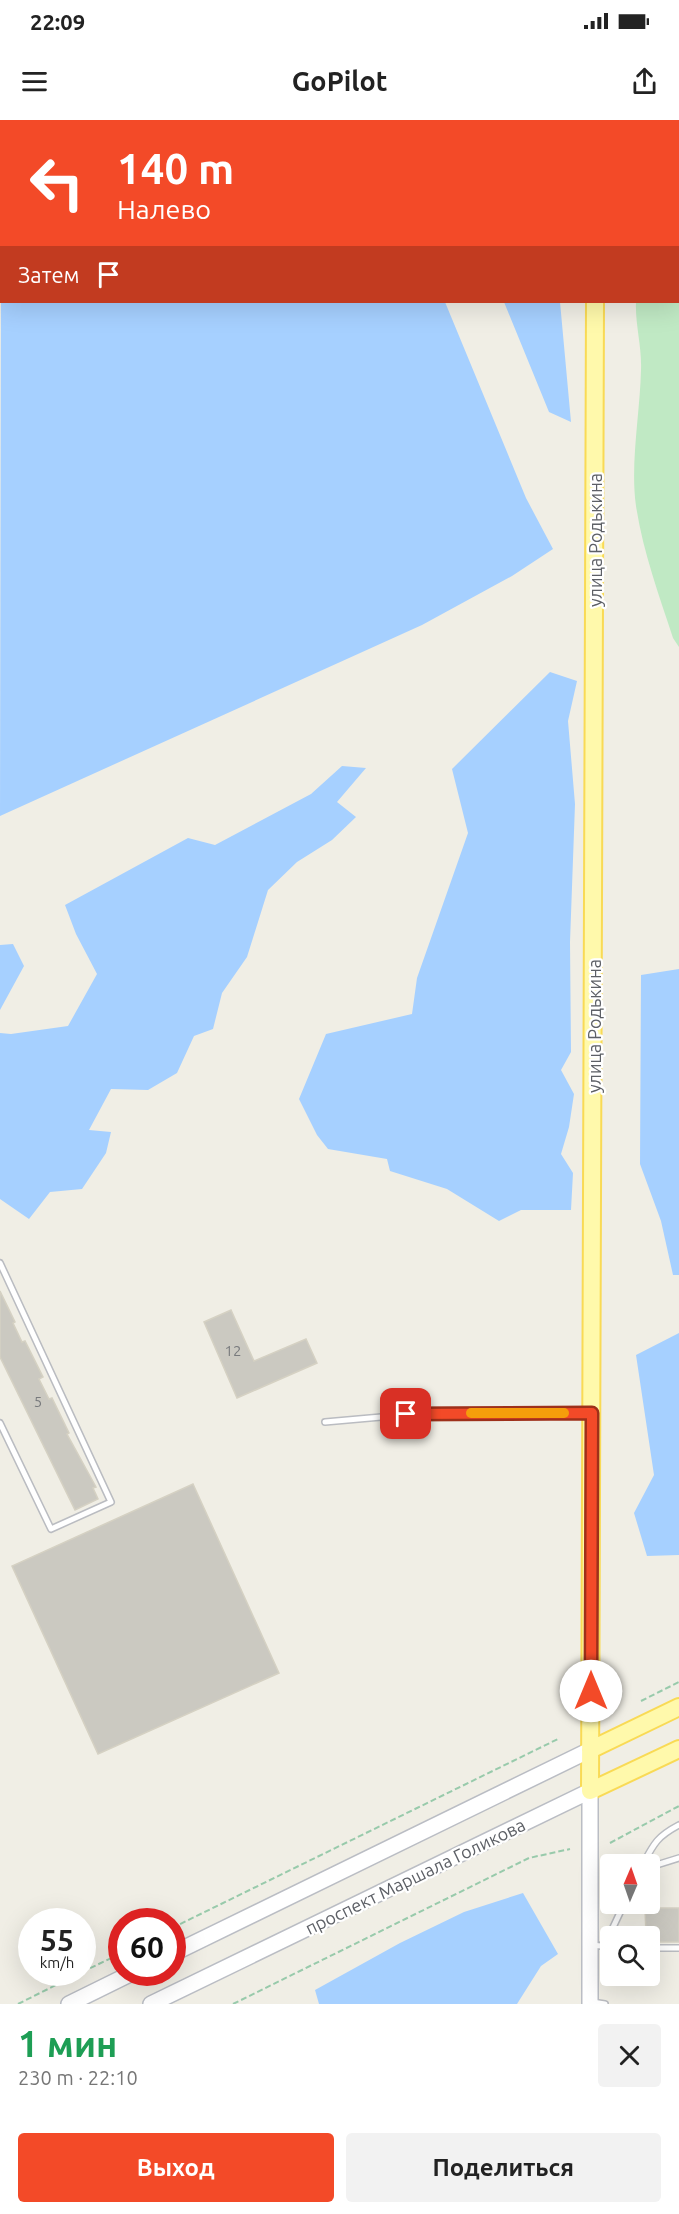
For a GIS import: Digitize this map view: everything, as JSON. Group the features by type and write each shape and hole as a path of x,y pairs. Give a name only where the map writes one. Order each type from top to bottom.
{"main road":[{"name":"улица Родькина","path":"590,1791 595,303"},
{"name":"проспект Маршала Голикова","path":"186,1947 679,1707"},
{"name":"проспект Маршала Голикова","path":"151,2004 171,2000 679,1749"},
{"path":"590,1791 595,2003"},
{"path":"69,2004 108,1985"}],"lane":[{"path":"0,1263 111,1502 51,1529 0,1423"},
{"path":"324,1422 426,1413 592,1413"},
{"path":"648,1854 662,1834 679,1825"},
{"path":"660,1865 679,1858"},
{"path":"595,1946 608,1938 619,1914"},
{"path":"595,1946 600,1946"},
{"path":"660,1948 679,1948"}],"path":[{"path":"641,1701 679,1682"},
{"path":"186,1921 560,1738"},
{"path":"610,1843 679,1806"},
{"path":"233,2004 529,1858 570,1849"},
{"path":"18,2004 54,1986"}],"green space":[{"path":"636,303 679,303 679,647 673,638 652,573 636,506 634,473 641,370"}],"water":[{"path":"1,303 445,303 526,498 553,549 512,576 422,625 0,816"},
{"path":"504,303 560,303 571,422 549,412"},
{"path":"550,672 577,681 568,721 575,804 570,942 571,1052 561,1070 574,1094 569,1127 561,1154 573,1173 571,1210 521,1210 499,1221 447,1189 390,1171 387,1159 328,1149 317,1135 299,1099 326,1034 412,1014 417,978 468,833 452,769"},
{"path":"342,766 366,768 337,802 356,817 332,840 297,862 268,890 247,957 222,993 213,1029 194,1036 177,1073 148,1090 111,1089 89,1130 111,1132 106,1153 82,1189 50,1192 29,1219 0,1199 0,1033 11,1034 68,1026 97,974 76,934 65,905 188,838 215,845 311,794"},
{"path":"13,944 24,966 0,1010 0,945"},
{"path":"679,969 679,1275 673,1275 661,1221 640,1164 641,975"},
{"path":"679,1333 679,1555 647,1556 634,1513 654,1475 636,1355"},
{"path":"523,1893 558,1954 541,1966 517,2004 319,2004 315,1990 400,1943 464,1912"}],"building":[{"path":"0,1291 22,1342 25,1341 43,1377 39,1379 49,1399 52,1398 69,1433 67,1434 96,1487 93,1488 98,1499 75,1510 0,1357"},
{"path":"231,1310 254,1361 306,1339 317,1363 237,1398 204,1322"},
{"path":"193,1484 279,1673 98,1754 12,1566"},
{"path":"660,1908 679,1908 679,1942 660,1942 660,1926 646,1926 645,1914 660,1914"}],"slow traffic":[{"path":"471,1413 564,1413"}],"route":[{"path":"406,1414 592,1413 591,1691"}]}
